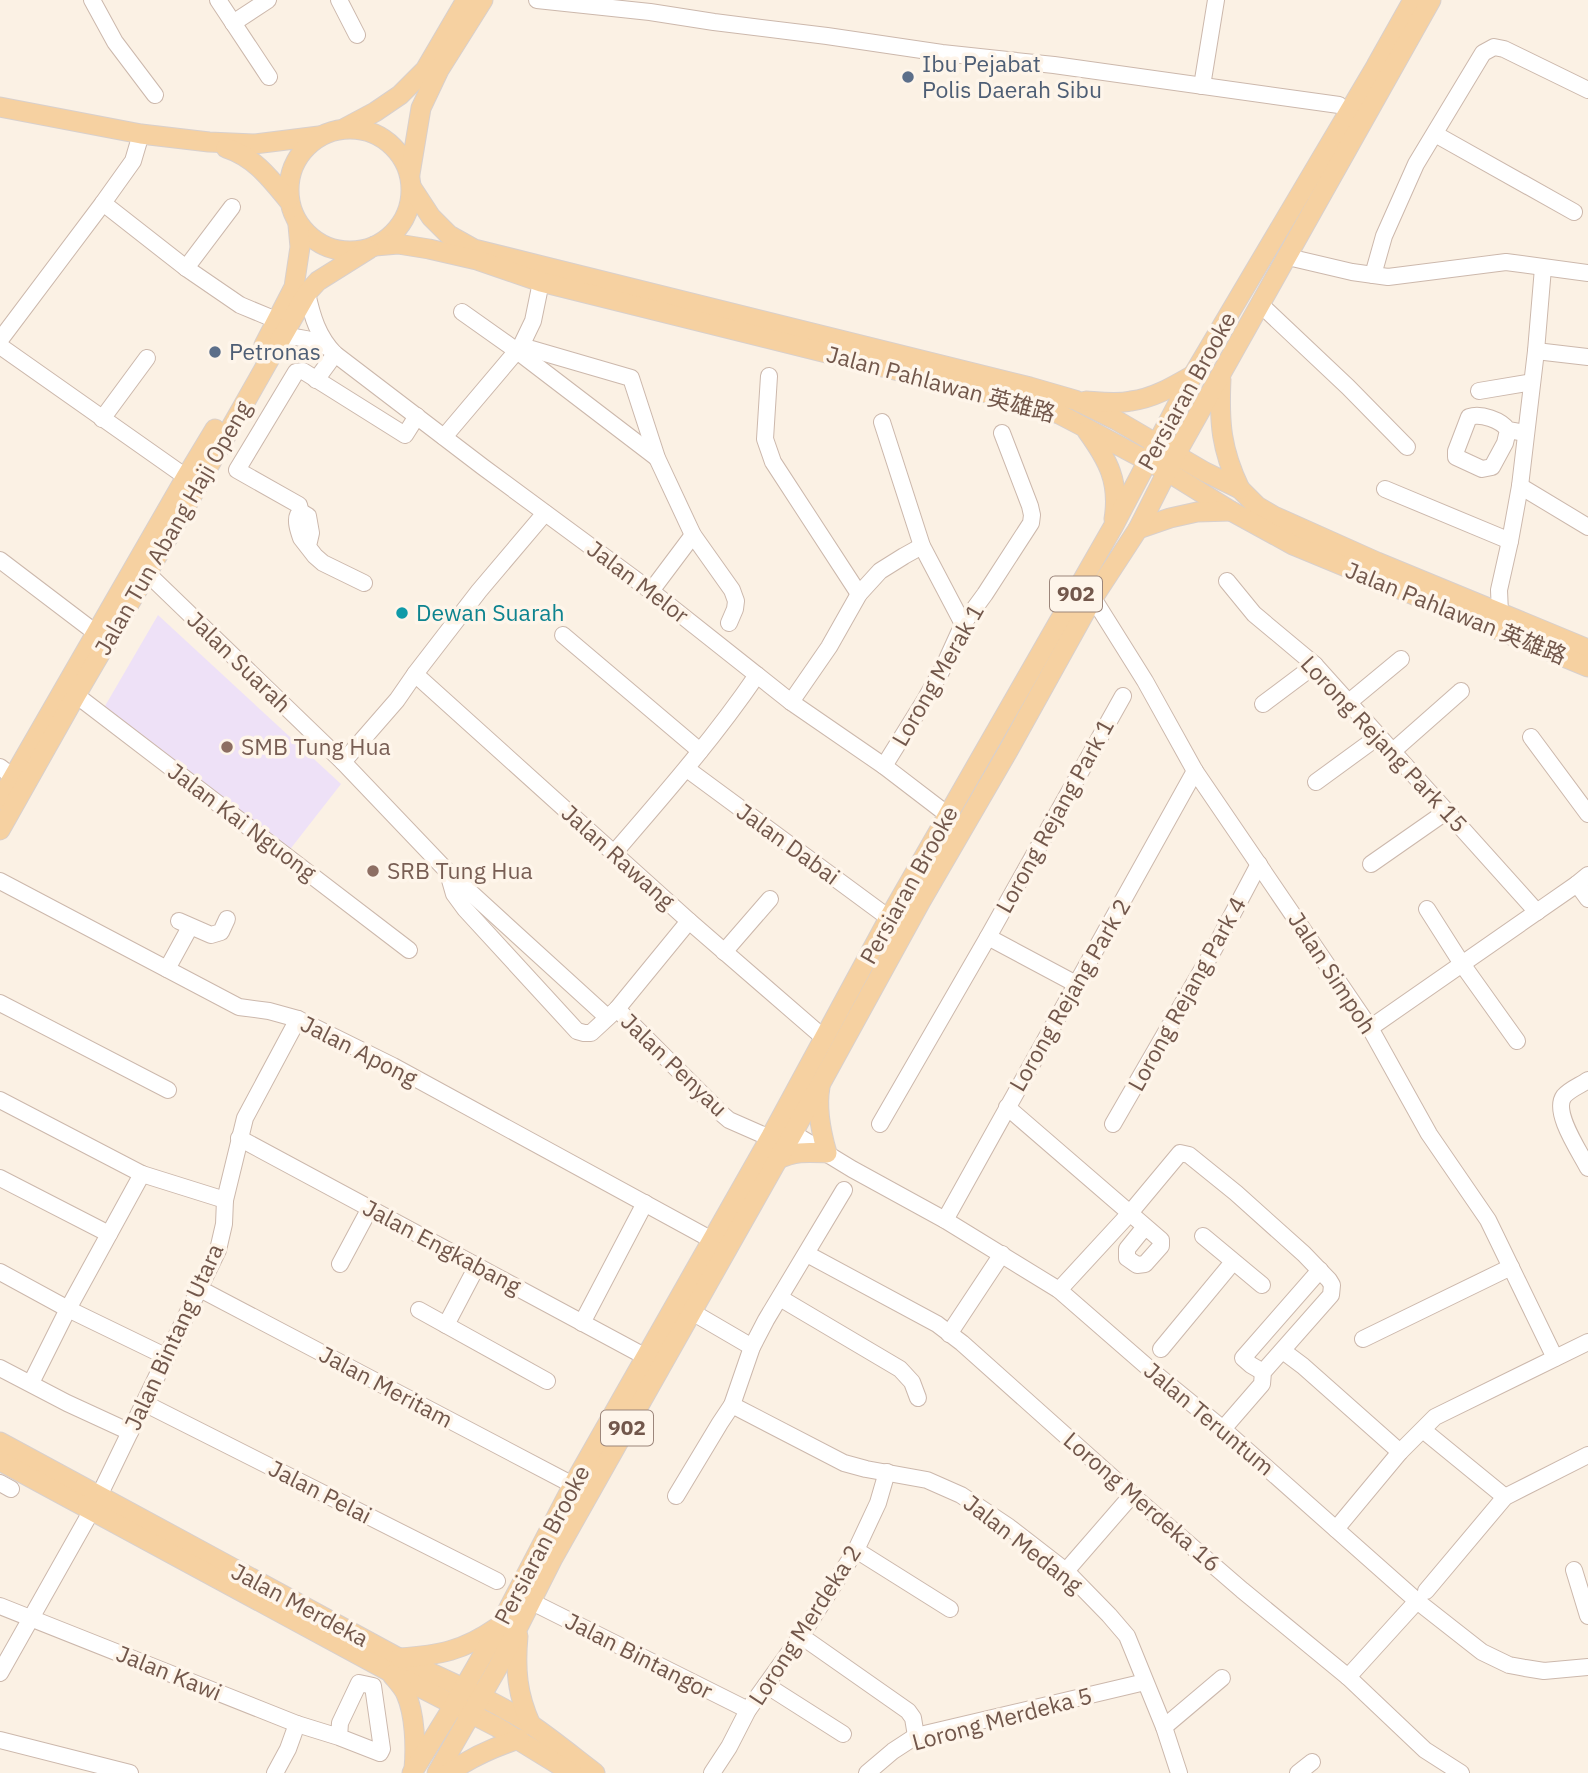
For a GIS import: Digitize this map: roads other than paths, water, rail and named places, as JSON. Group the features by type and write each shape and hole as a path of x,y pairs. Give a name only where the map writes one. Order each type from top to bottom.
{"main road":[{"path":"0,107 141,134 209,142 254,144 320,136 345,129 400,95 425,70 466,0"},
{"path":"320,136 304,148 294,163 288,181 288,200 292,213 312,239 330,248 349,252 372,248 391,236 410,206 421,108 439,71 483,0"},
{"name":"Persiaran Brooke","path":"509,1626 530,1601 776,1160 780,1131 821,1083 1093,597 1138,529 1221,374 1288,257 1395,47 1413,0"},
{"name":"Persiaran Brooke","path":"1395,47 1431,0"},
{"name":"Persiaran Brooke","path":"437,1773 467,1701 509,1626 572,1485 712,1240 780,1131 824,1038 889,918 1113,527 1193,375 1384,69"},
{"path":"345,129 378,135 392,145 403,159 411,181"},
{"path":"209,142 246,156 288,200"},
{"name":"Jalan Pahlawan 英雄路","path":"411,181 431,217 449,235 474,249 1075,400 1116,421 1231,511 1293,545 1588,667"},
{"name":"Jalan Tun Abang Haji Openg","path":"0,830 147,573 279,329 294,287 300,247 299,225"},
{"name":"Jalan Pahlawan 英雄路","path":"372,248 398,244 477,260 541,282 1023,402 1153,452"},
{"name":"Jalan Tun Abang Haji Openg","path":"0,800 7,772 96,634 186,477 279,329 318,281 372,248"},
{"path":"1221,374 1220,416 1223,442 1229,467 1240,489"},
{"path":"1075,400 1131,401 1157,394 1193,375"},
{"path":"1084,427 1101,451 1115,486 1118,500 1113,527"},
{"name":"Jalan Pahlawan 英雄路","path":"1172,463 1205,472 1240,489 1257,506 1274,516 1377,562 1588,649"},
{"path":"1138,529 1197,512 1231,511"},
{"path":"776,1160 803,1151 827,1153 818,1100 821,1083"},
{"name":"Jalan Merdeka","path":"0,1442 96,1503 395,1665 525,1732 595,1773"},
{"name":"Jalan Merdeka","path":"0,1461 96,1503"},
{"path":"413,1771 415,1748 409,1703 395,1665 459,1648 509,1626 525,1732 464,1762 449,1773"},
{"name":"Persiaran Brooke","path":"413,1771 467,1701"},
{"name":"Jalan Merdeka","path":"525,1732 572,1773"}],"street":[{"path":"92,0 115,42 155,95"},
{"path":"218,0 269,77"},
{"path":"233,23 268,0"},
{"path":"339,0 357,35"},
{"path":"537,0 650,12 942,53 1055,65 1339,105"},
{"path":"1202,86 1216,0"},
{"path":"1373,275 1384,236 1416,164 1483,53 1494,47 1504,49 1588,90"},
{"path":"0,340 133,161 141,134"},
{"path":"1435,134 1574,212"},
{"name":"Jalan Melor","path":"103,203 186,268 240,305 279,329 314,341 332,351 650,591 792,702 884,766 948,816"},
{"path":"186,268 232,206"},
{"path":"1288,257 1352,272 1388,277 1506,262 1588,273"},
{"path":"1500,613 1499,590 1520,486 1543,268"},
{"path":"444,437 519,349 533,321 541,282"},
{"name":"Jalan Melor","path":"307,293 312,317 332,351"},
{"path":"1260,304 1407,447"},
{"path":"462,312 519,349 657,458"},
{"path":"0,346 186,477"},
{"path":"519,349 631,378 657,458 693,536 732,590 736,601 729,623"},
{"path":"316,380 332,351"},
{"path":"1536,351 1588,357"},
{"path":"102,419 147,358"},
{"path":"364,583 323,563 315,556 300,535 296,519 300,509 237,470 296,372 300,371 316,380 405,435 417,416"},
{"path":"769,376 765,439 773,463 859,594"},
{"path":"1479,391 1532,382"},
{"path":"882,422 922,546 962,624"},
{"path":"1508,430 1526,433"},
{"name":"Lorong Merak 1","path":"884,766 943,668 962,624 1031,523 1030,506 1002,433"},
{"path":"1520,486 1588,527"},
{"path":"1385,489 1510,541"},
{"path":"343,762 397,700 479,591 545,513"},
{"path":"650,591 693,536"},
{"path":"792,702 829,647 859,594 880,571 922,546"},
{"path":"0,560 96,634"},
{"name":"Jalan Suarah","path":"147,573 343,762 448,872 612,1013"},
{"name":"Lorong Rejang Park 15","path":"1227,581 1254,614 1315,665 1537,912"},
{"path":"1474,602 1499,590"},
{"name":"Jalan Simpoh","path":"1093,597 1145,681 1195,771 1370,1028 1429,1134 1488,1220 1555,1358"},
{"path":"563,635 700,751"},
{"path":"1349,702 1401,659"},
{"path":"1263,704 1315,665"},
{"name":"Jalan Rawang","path":"415,674 689,921 824,1038"},
{"path":"614,853 687,769 757,675"},
{"path":"1393,751 1461,691"},
{"name":"Jalan Kai Nguong","path":"76,695 409,950"},
{"name":"Lorong Rejang Park 1","path":"880,1124 1122,696"},
{"path":"1316,782 1379,736"},
{"path":"1531,737 1588,814"},
{"name":"Jalan Dabai","path":"687,769 889,918"},
{"name":"Lorong Rejang Park 2","path":"945,1220 1195,771"},
{"path":"1371,864 1447,811"},
{"name":"Lorong Rejang Park 4","path":"1113,1124 1214,949 1259,864"},
{"name":"Jalan Suarah","path":"448,872 454,894 465,909 578,1031 584,1033 591,1033 612,1013 689,921"},
{"path":"1370,1028 1582,879 1588,898"},
{"name":"Jalan Apong","path":"0,881 239,1007 298,1019 393,1066 712,1240"},
{"path":"724,952 770,899"},
{"path":"1427,909 1461,964 1517,1041"},
{"path":"167,969 184,924 211,935 221,932 228,919"},
{"name":"Lorong Rejang Park 1","path":"988,937 1076,984"},
{"path":"0,1003 168,1090"},
{"name":"Jalan Penyau","path":"612,1013 729,1120 780,1131 827,1153"},
{"name":"Jalan Bintang Utara","path":"0,1673 96,1503 218,1250 224,1224 225,1200 245,1118 298,1019"},
{"path":"1588,1080 1564,1096 1561,1104 1562,1118 1588,1168"},
{"path":"0,1100 142,1174 225,1200"},
{"path":"1007,1107 1144,1228"},
{"name":"Jalan Engkabang","path":"239,1138 646,1357"},
{"name":"Jalan Teruntum","path":"827,1153 945,1220 1059,1290 1336,1528 1421,1596 1482,1652 1509,1665 1544,1671 1588,1667"},
{"path":"1059,1290 1130,1213 1180,1153 1186,1153 1236,1193 1320,1270 1332,1285 1332,1295 1263,1372 1262,1384 1223,1429"},
{"path":"31,1383 142,1174"},
{"path":"0,1178 109,1234"},
{"path":"676,1496 732,1405 752,1347 844,1191"},
{"path":"582,1323 645,1203"},
{"path":"340,1264 370,1208"},
{"path":"1203,1236 1262,1285"},
{"name":"Lorong Merdeka 16","path":"807,1254 937,1324 962,1343 1242,1590 1348,1677 1425,1750 1461,1773"},
{"path":"949,1334 1002,1254"},
{"path":"1161,1349 1233,1262"},
{"path":"446,1325 477,1266"},
{"path":"1363,1339 1511,1267"},
{"path":"1263,1372 1243,1358 1320,1270"},
{"path":"0,1272 68,1309 167,1357"},
{"name":"Jalan Meritam","path":"200,1289 572,1485"},
{"path":"779,1298 900,1369 912,1382 918,1398"},
{"path":"419,1310 547,1381"},
{"path":"692,1312 752,1347"},
{"path":"1336,1528 1400,1452 1435,1417 1588,1342"},
{"path":"1283,1351 1400,1452"},
{"path":"0,1368 130,1432"},
{"name":"Jalan Pelai","path":"144,1404 497,1581"},
{"name":"Jalan Medang","path":"732,1405 844,1463 927,1480 961,1495 1009,1527 1066,1571 1126,1636 1164,1727 1179,1773"},
{"path":"1423,1430 1505,1497"},
{"path":"1348,1677 1505,1497 1588,1455"},
{"name":"Lorong Merdeka 2","path":"712,1773 748,1710 801,1636 856,1550 878,1503 887,1472"},
{"path":"1066,1571 1132,1494"},
{"path":"856,1550 950,1609"},
{"path":"1574,1570 1588,1616"},
{"name":"Jalan Bintangor","path":"530,1601 748,1710"},
{"name":"Jalan Kawi","path":"0,1606 297,1724 339,1737"},
{"path":"801,1636 908,1710 914,1718 916,1736"},
{"path":"1164,1727 1222,1678"},
{"name":"Lorong Merdeka 5","path":"867,1773 916,1736 1145,1682"},
{"path":"766,1685 843,1734"},
{"path":"275,1773 297,1724"},
{"path":"0,1740 130,1773"},
{"path":"1298,1773 1311,1762"}],"place":[{"name":"Ibu Pejabat Polis Daerah Sibu","path":"908,77"},
{"name":"Petronas","path":"215,352"},
{"name":"Dewan Suarah","path":"402,613"},
{"name":"SMB Tung Hua","path":"227,747"},
{"name":"SRB Tung Hua","path":"373,871"}]}
